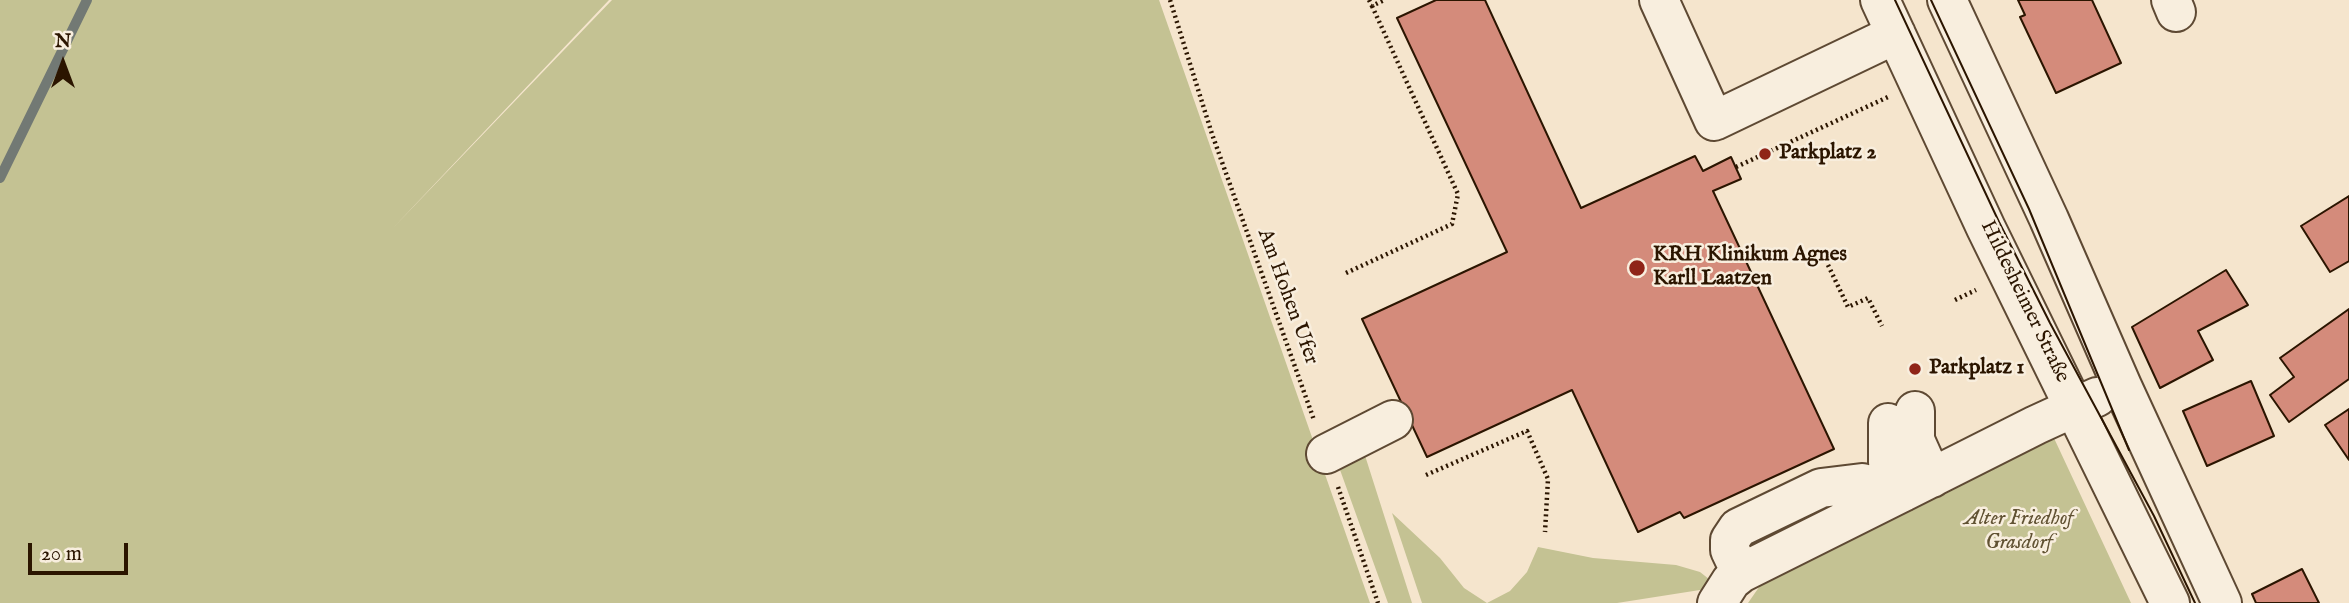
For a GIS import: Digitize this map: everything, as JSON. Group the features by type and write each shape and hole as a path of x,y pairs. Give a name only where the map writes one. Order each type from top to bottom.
{"street":[{"path":"1659,0 1714,121 1896,34"},
{"name":"Hildesheimer Straße","path":"1880,0 1986,228 2076,406 2170,603"},
{"path":"1947,0 2222,603"},
{"path":"1717,603 1731,581 1741,573 1730,550 1730,540 1738,528 1821,488 1861,483 1911,488 2122,386"},
{"path":"1901,417 1914,440 1911,488"},
{"path":"1326,454 1393,420"}],"path":[{"name":"Am Hohen Ufer","path":"1170,0 1212,134 1378,603"},
{"path":"1346,273 1452,224 1458,194 1370,3 1384,0"},
{"path":"1736,167 1878,102"},
{"path":"1828,265 1848,307 1868,298 1882,326"},
{"path":"1426,475 1527,431 1548,479 1545,532"}],"green space":[{"path":"0,0 609,0 392,229 612,0 1159,0 1370,603 0,603"},
{"name":"Alter Friedhof Grasdorf","path":"2053,436 2131,603 1748,603 1764,580"},
{"path":"1361,443 1412,603 1388,603 1335,456"},
{"path":"1392,513 1440,558 1464,588 1487,603 1422,603"},
{"path":"1538,547 1593,558 1676,565 1700,572 1719,587 1617,603 1487,603 1510,591 1527,572"}],"building":[{"path":"1436,0 1485,0 1581,208 1695,156 1703,171 1731,157 1741,179 1713,191 1834,449 1684,518 1680,512 1638,532 1572,390 1427,457 1362,319 1507,252 1397,18"},
{"path":"2018,0 2092,0 2121,63 2056,93 2020,17 2025,15"},
{"path":"2349,196 2349,261 2330,272 2301,226"},
{"path":"2226,270 2248,305 2198,331 2213,360 2160,388 2132,327"},
{"path":"2349,309 2349,379 2289,422 2270,395 2294,377 2280,358"},
{"path":"2251,381 2274,436 2207,466 2183,411"},
{"path":"2349,409 2349,460 2325,425"},
{"path":"2302,569 2319,603 2256,603 2252,594"}],"waterway":[{"path":"0,178 87,0"}],"tram line":[{"path":"1895,0 1999,222 2154,516 2195,603"},
{"path":"1931,0 2029,209 2129,450"}],"place":[{"name":"Parkplatz 2","path":"1765,154"},
{"name":"KRH Klinikum Agnes Karll Laatzen","path":"1637,268"},
{"name":"Parkplatz 1","path":"1915,369"}]}
